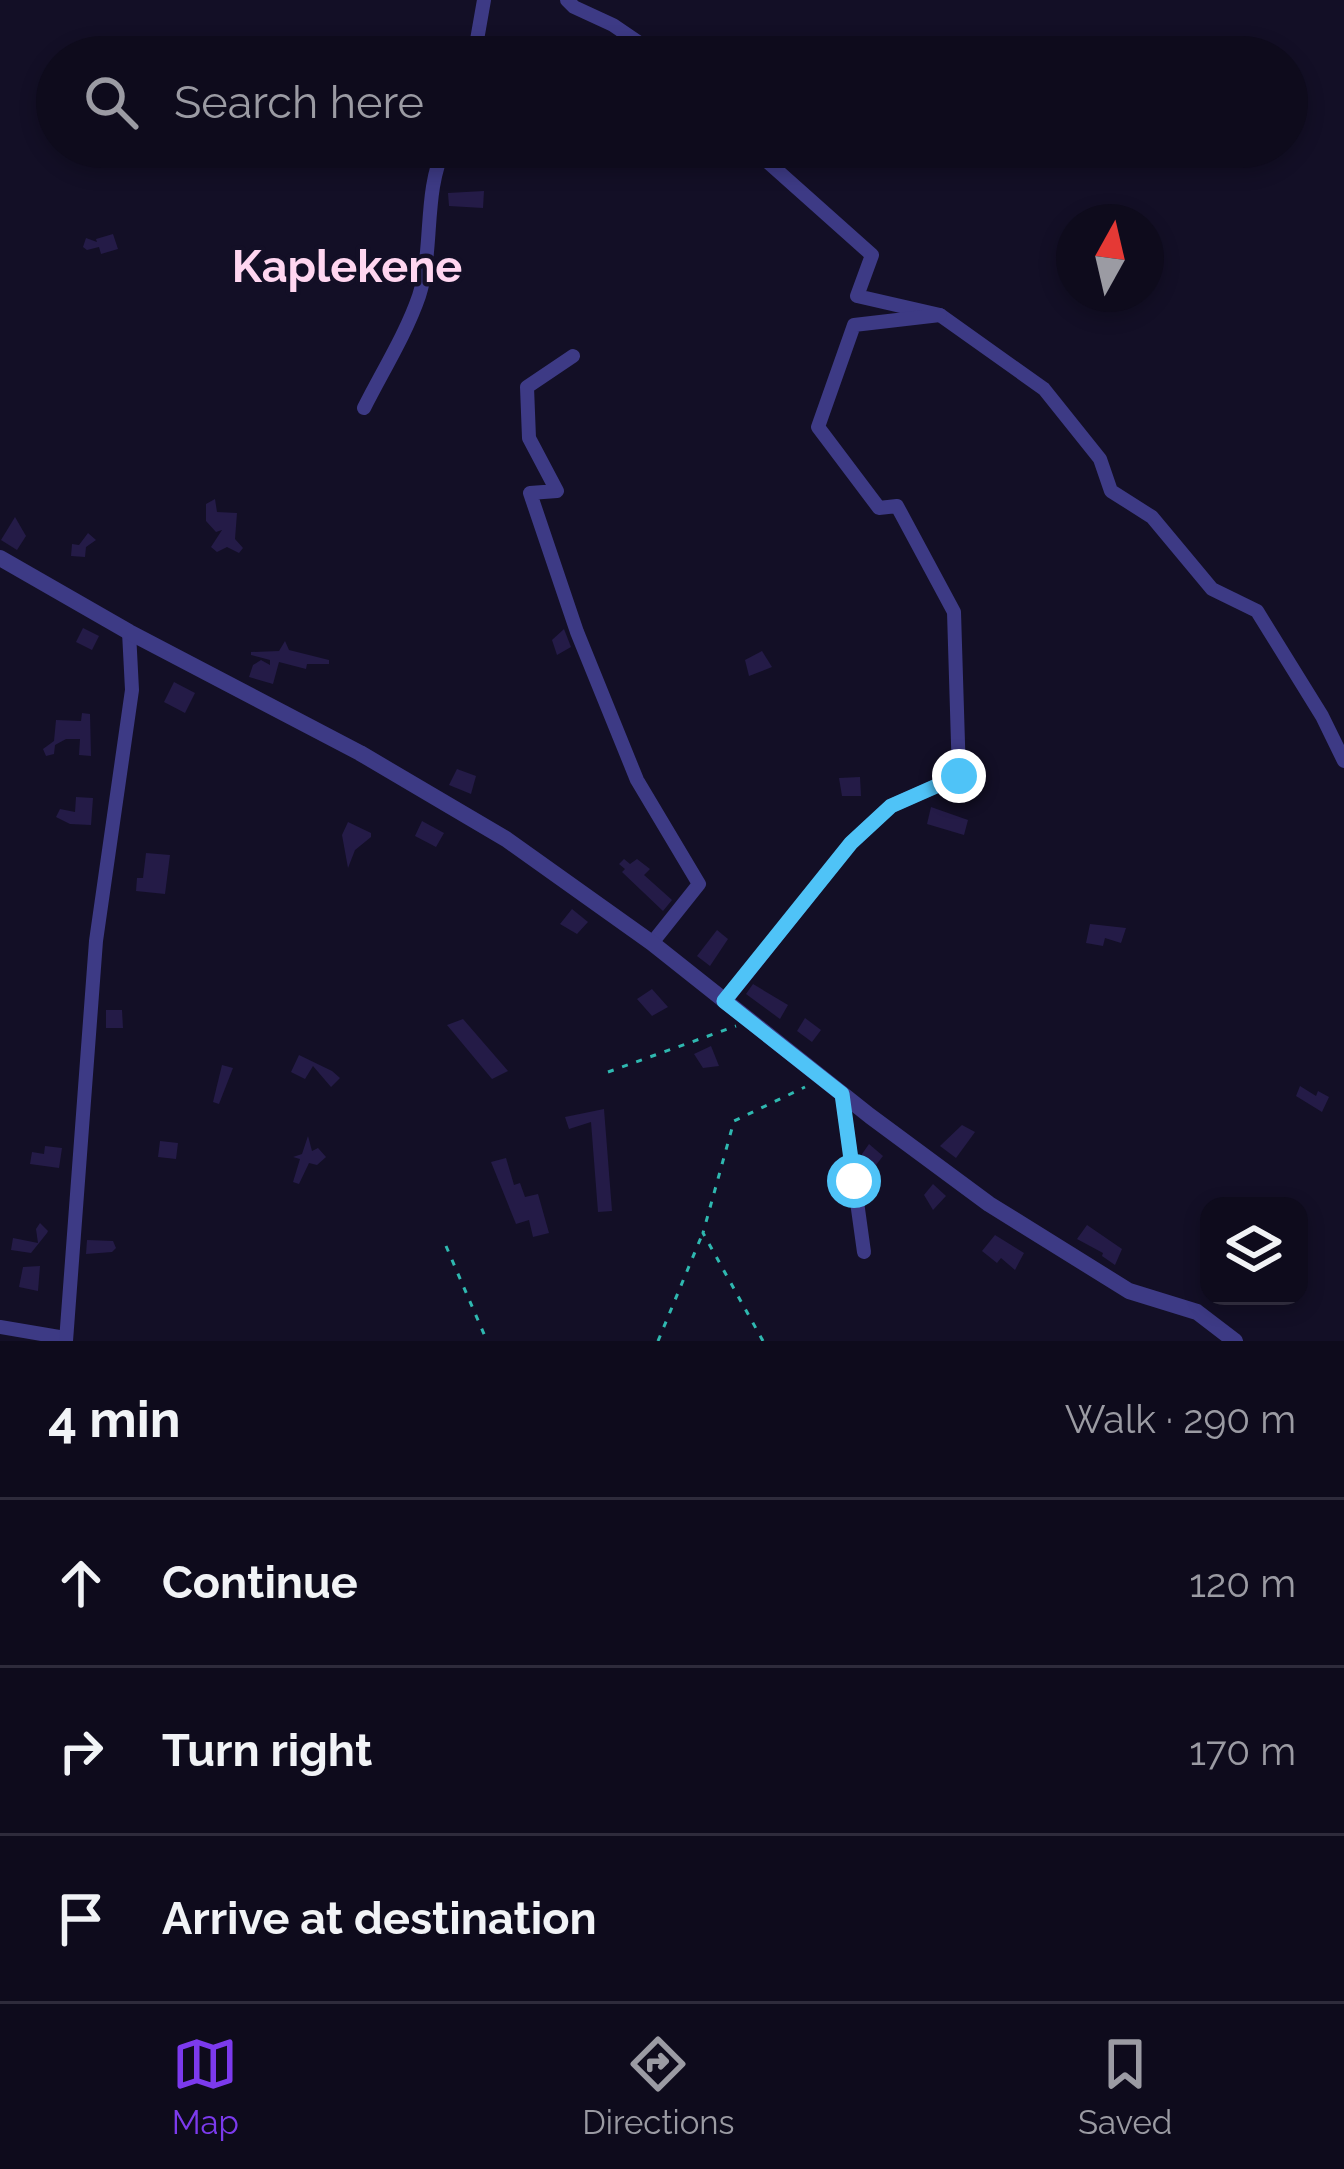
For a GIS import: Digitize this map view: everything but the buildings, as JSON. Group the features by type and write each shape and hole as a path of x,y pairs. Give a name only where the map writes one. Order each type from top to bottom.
{"street":[{"path":"478,36 484,0"},
{"path":"567,0 630,36"},
{"path":"364,408 419,296 436,168"},
{"path":"775,168 872,255 857,296 940,315 1044,389 1100,459 1111,491 1152,517 1212,589 1257,611 1344,761"},
{"path":"724,1001 851,843 891,806 959,776 954,612 897,506 879,508 818,428 854,325 940,315"},
{"path":"573,356 527,387 529,438 556,491 530,493 577,632 637,780 699,884 652,943"},
{"path":"0,558 456,808 652,943 989,1204 1129,1291 1197,1312 1235,1341"},
{"path":"0,1327 66,1340 96,940 131,690 129,632"},
{"path":"842,1094 864,1252"}],"path":[{"path":"608,1072 747,1019"},
{"path":"658,1341 703,1233 734,1121 822,1078"},
{"path":"703,1233 763,1341"},
{"path":"446,1246 487,1341"}],"district":[{"name":"Kaplekene","path":"347,266"}],"route":[{"path":"854,1181 842,1094 724,1001 851,843 891,806 959,776"}]}
